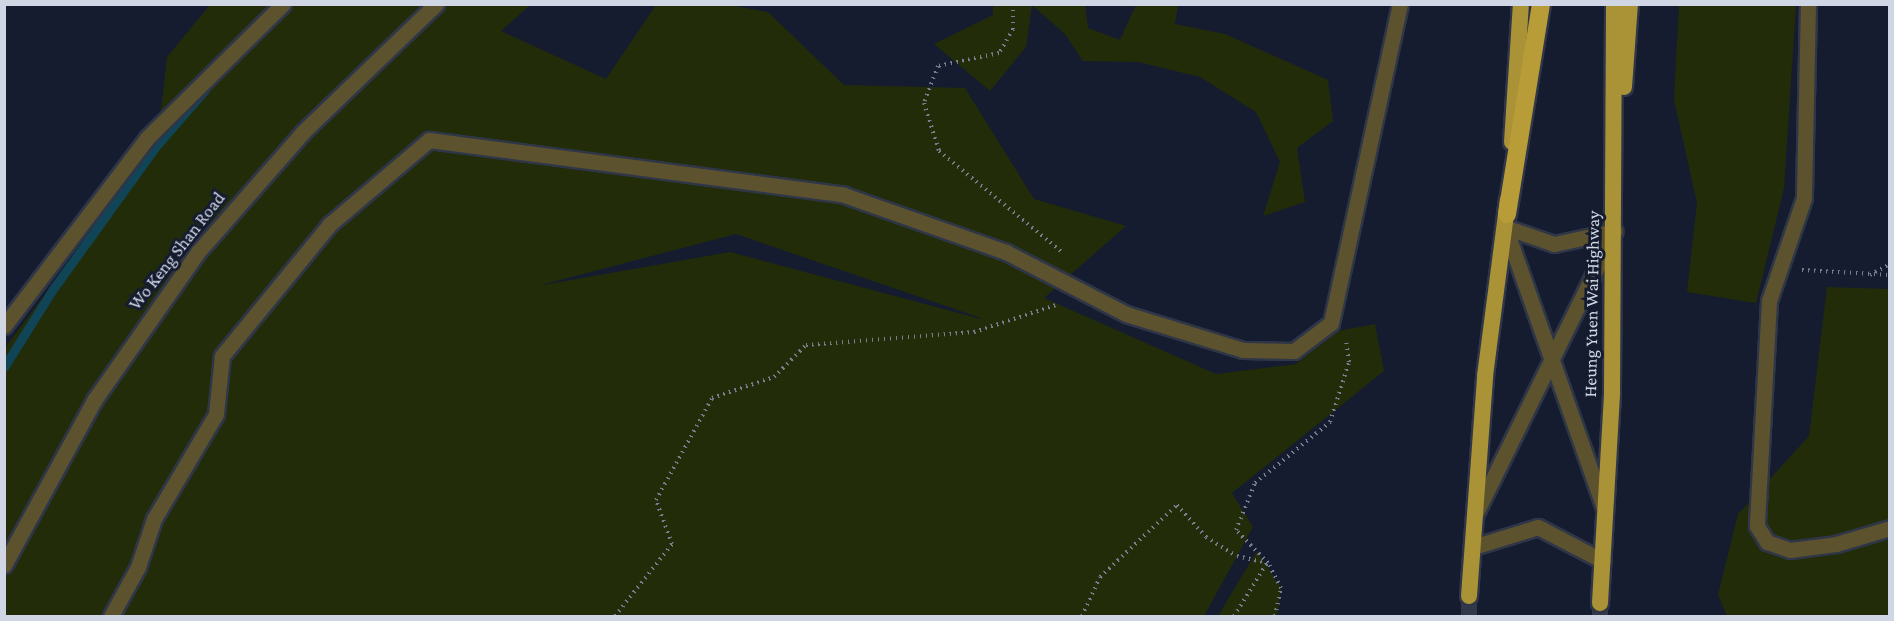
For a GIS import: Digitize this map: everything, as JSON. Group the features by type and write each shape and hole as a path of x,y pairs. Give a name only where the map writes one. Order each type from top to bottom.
{"highway":[{"path":"1469,596 1474,517 1506,220 1521,4"},
{"path":"1506,220 1541,4"},
{"name":"Heung Yuen Wai Highway","path":"1600,603 1606,513 1615,226 1614,4"},
{"path":"1615,226 1630,4"}],"street":[{"path":"4,326 147,138 283,4"},
{"name":"Wo Keng Shan Road","path":"4,565 95,399 198,252 303,132 436,4"},
{"path":"111,616 138,567 154,519 216,414 222,356 330,224 429,140 843,195 1006,252 1126,314 1243,350 1294,351 1331,323 1400,4"},
{"path":"1808,4 1804,198 1783,268 1769,301 1757,526 1767,542 1790,550 1836,544 1890,528"},
{"path":"1506,220 1554,244 1615,226"},
{"path":"1506,220 1548,361 1606,513"},
{"path":"1474,517 1615,226"},
{"path":"1473,547 1538,527 1603,561"}],"path":[{"path":"1013,4 1013,29 999,53 938,66 924,103 939,151 1072,262"},
{"path":"1869,275 1890,264"},
{"path":"1783,268 1890,275"},
{"path":"615,616 672,544 656,500 712,398 774,377 806,345 974,332 1088,294"},
{"path":"1275,616 1281,588 1268,563 1236,530 1255,483 1330,422 1349,362 1344,326 1331,323"},
{"path":"1082,616 1100,577 1178,505 1206,537 1237,556 1268,563"},
{"path":"1235,616 1268,563"}],"green space":[{"path":"724,4 768,12 844,85 965,88 1034,199 1126,226 1044,298 1216,374 1296,364 1338,331 1375,324 1384,371 1232,493 1253,527 1204,616 5,616 4,349 157,145 167,57 210,5 530,5 501,31 606,79 656,5","holes":["736,234 981,318 730,252 537,286"]},
{"path":"993,5 1032,5 1026,47 990,91 934,44 993,15"},
{"path":"1032,5 1085,5 1088,28 1120,40 1136,5 1178,5 1175,24 1225,34 1328,80 1333,121 1297,148 1305,202 1263,216 1280,162 1256,112 1200,77 1138,62 1083,61 1065,34"},
{"path":"1679,5 1796,5 1784,188 1756,303 1687,292 1697,203 1674,100"},
{"path":"1827,287 1889,289 1889,616 1727,616 1718,595 1738,514 1809,436"},
{"path":"1257,551 1281,588 1277,616 1218,616"}],"waterway":[{"path":"4,367 53,289 157,145 205,90"}],"tunnel":[{"path":"1469,596 1469,616"},
{"path":"1600,603 1600,616"}]}
